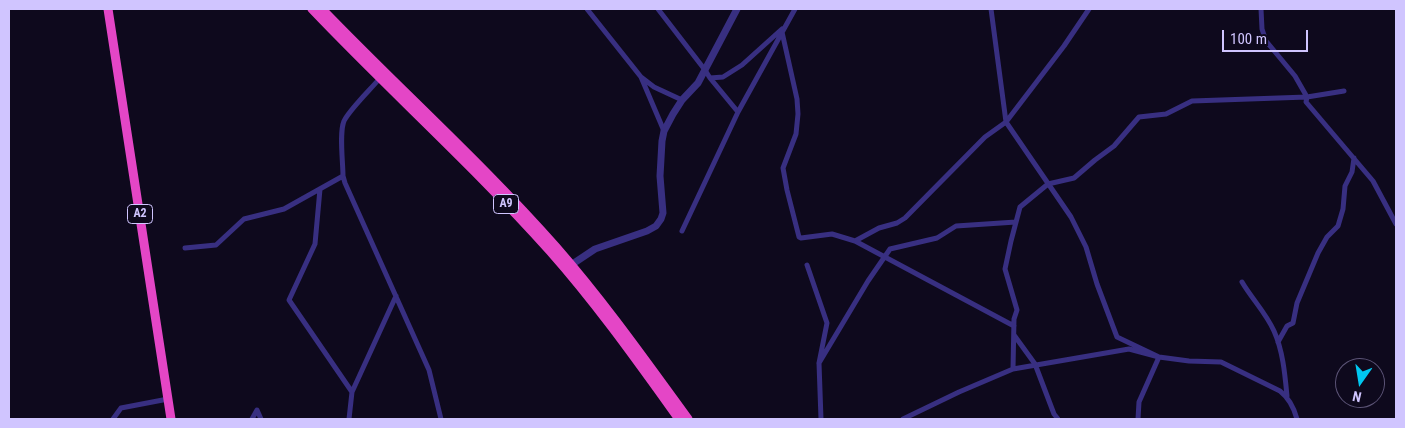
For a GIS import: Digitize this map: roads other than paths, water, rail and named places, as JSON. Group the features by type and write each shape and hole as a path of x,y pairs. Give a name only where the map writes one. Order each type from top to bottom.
{"highway":[{"name":"A2","path":"108,9 171,419"},
{"name":"A9","path":"312,9 487,184 550,252 608,320 679,419"},
{"name":"A9","path":"322,9 493,179 571,265 613,316 688,419"}],"street":[{"path":"587,9 641,77 654,87 682,100"},
{"path":"658,9 738,112"},
{"path":"571,265 595,250 647,231 656,226 661,219 663,213 660,176 664,131 672,114 698,83 737,9"},
{"path":"682,231 738,112 795,9"},
{"path":"991,9 1006,122 1072,217 1086,247 1097,284 1117,337 1159,357"},
{"path":"855,241 879,228 905,218 985,137 1006,122 1064,46 1089,9"},
{"path":"1261,9 1262,29 1266,41 1294,76 1307,97 1306,102 1373,181 1396,224"},
{"path":"710,78 723,77 742,65 783,29"},
{"path":"783,29 797,99 798,114 796,134 784,168 787,190 800,237 832,234 855,241 1014,326"},
{"path":"641,77 664,131"},
{"path":"380,78 344,122 342,132 343,176 429,370 441,419"},
{"path":"1013,369 1014,319 1016,310 1006,269 1020,207 1048,184 1074,178 1114,146 1139,117 1166,114 1192,101 1307,97 1344,91"},
{"path":"1278,342 1287,326 1292,323 1297,303 1318,253 1327,237 1338,226 1354,158"},
{"path":"185,248 216,245 244,219 284,209 343,176"},
{"path":"320,189 315,244 289,300 352,392"},
{"path":"819,363 868,280 890,249 936,238 956,226 1016,222"},
{"path":"807,265 827,323 819,363 821,419"},
{"path":"1242,282 1274,330 1281,349 1287,396 1297,419"},
{"path":"349,419 352,392 396,296"},
{"path":"1014,335 1035,364 1054,414 1058,419"},
{"path":"903,419 1013,369 1129,349 1159,357 1189,361 1220,362 1287,396"},
{"path":"1138,419 1139,402 1159,357"},
{"path":"113,419 121,408 168,399"},
{"path":"252,419 257,410 261,419"}]}
